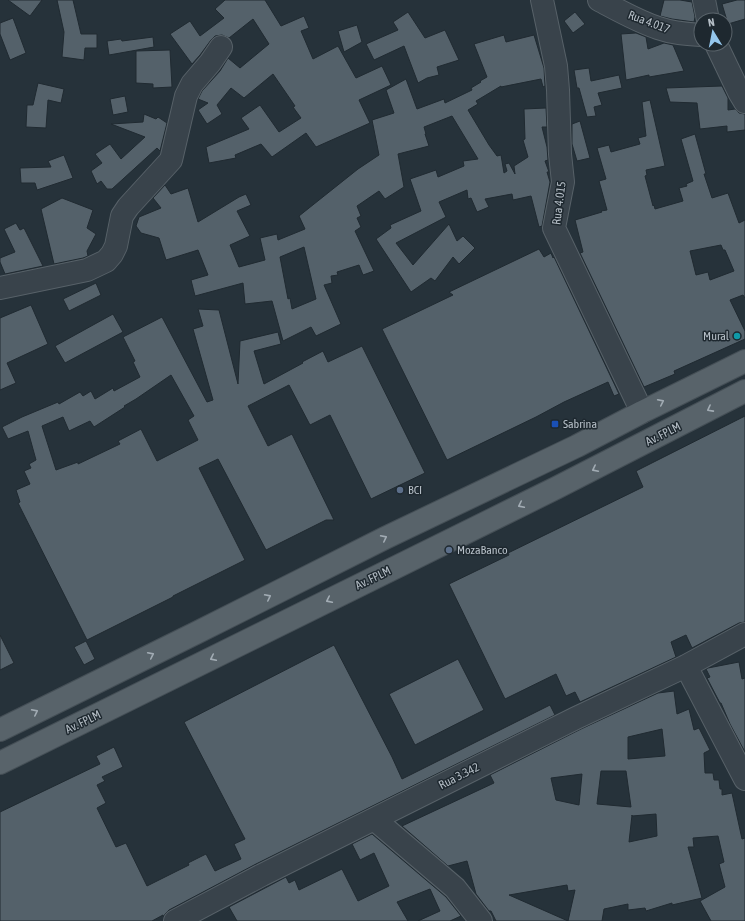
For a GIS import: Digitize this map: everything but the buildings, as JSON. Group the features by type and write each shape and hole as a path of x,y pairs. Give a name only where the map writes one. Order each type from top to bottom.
{"main road":[{"path":"0,730 392,534 577,446 745,361"},
{"name":"Av. FPLM","path":"0,763 556,488 745,391"},
{"path":"337,562 352,589"}],"street":[{"name":"Rua 4.015","path":"542,0 556,66 560,154 563,182 554,228 642,412"},
{"name":"Rua 4.017","path":"599,0 639,21 659,29 693,34"},
{"path":"704,0 706,12"},
{"path":"0,288 87,270 106,261 116,246 122,216 133,201 171,160 186,96 192,84 210,63 220,47"},
{"path":"720,52 745,102"},
{"name":"Rua 3.342","path":"175,921 262,875 576,718 686,666 745,634"},
{"path":"686,666 745,779"},
{"path":"374,819 455,888 481,921"}],"place":[{"name":"Mural","path":"737,336"},
{"name":"Sabrina","path":"555,424"},
{"name":"BCI","path":"400,490"},
{"name":"MozaBanco","path":"449,550"}]}
